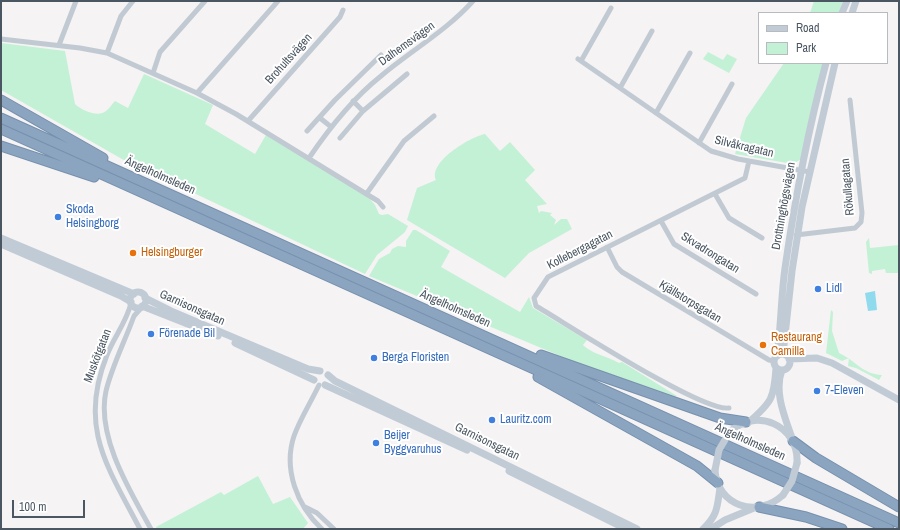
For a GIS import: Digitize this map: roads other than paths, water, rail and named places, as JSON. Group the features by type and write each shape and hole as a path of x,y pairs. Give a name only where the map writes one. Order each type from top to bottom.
{"highway":[{"path":"1,100 134,178"},
{"name":"Ängelholmsleden","path":"1,118 899,523"},
{"name":"Ängelholmsleden","path":"1,129 889,529"},
{"path":"1,146 81,172 159,204 190,214"},
{"path":"469,329 488,333 562,363 720,418 748,422"},
{"path":"494,351 517,366 697,466 719,486"},
{"path":"792,439 816,458 899,507"},
{"path":"757,508 806,517 842,529"}],"street":[{"path":"59,45 76,1"},
{"path":"107,53 121,16 133,1"},
{"path":"153,73 160,52 205,1"},
{"path":"197,93 278,1"},
{"name":"Dalhemsvägen","path":"309,158 330,126 353,101 385,72 448,25 473,1"},
{"path":"842,12 847,1"},
{"path":"852,12 856,1"},
{"name":"Silvåkragatan","path":"611,8 579,60 698,143 718,154 810,172"},
{"name":"Brohultsvägen","path":"248,121 340,17 342,10"},
{"path":"620,88 652,31"},
{"path":"1,39 59,45 107,53 153,73 197,93 248,121 366,193 378,201 383,207"},
{"path":"656,113 690,53"},
{"name":"Dalhemsvägen","path":"307,131 335,100 381,55"},
{"name":"Drottninghögsvägen","path":"792,439 780,393 779,381 802,170 826,64"},
{"name":"Drottninghögsvägen","path":"794,235 835,64"},
{"name":"Dalhemsvägen","path":"340,138 363,111 407,74"},
{"name":"Silvåkragatan","path":"698,143 732,84"},
{"name":"Rökullagatan","path":"794,235 855,228 861,222 862,213 850,100"},
{"path":"353,101 363,111"},
{"path":"366,193 404,141 434,116"},
{"path":"320,118 330,126"},
{"name":"Kollebergagatan","path":"729,408 721,408 680,392 535,304 534,298 547,278 744,178 749,161"},
{"path":"715,194 729,218 762,238"},
{"name":"Skvadrongatan","path":"661,221 674,244 756,294"},
{"name":"Garnisonsgatan","path":"1,238 134,294 141,293 146,298 171,311 308,369 325,372 335,381 637,529"},
{"name":"Garnisonsgatan","path":"1,244 121,296 131,302 135,307 142,307 231,342 319,384 469,451 626,529"},
{"name":"Kjällstorpsgatan","path":"607,248 622,272 743,345 781,362"},
{"path":"131,302 134,294"},
{"name":"Garnisonsgatan","path":"142,307 146,298"},
{"name":"Muskötgatan","path":"131,302 98,378 94,420 104,457 140,529"},
{"name":"Muskötgatan","path":"142,307 134,316 106,391 105,422 109,442 151,529"},
{"path":"781,362 817,358 832,362 899,400"},
{"name":"Drottninghögsvägen","path":"748,422 762,411 771,400 781,362"},
{"path":"320,371 315,374 319,384 295,435 291,448 291,476 295,490 311,519 322,529"},
{"path":"319,384 329,381 328,375"},
{"path":"703,529 717,512 719,486 715,470 719,450 729,433 736,427 748,422 771,422 780,427 792,439 797,463 792,481 783,495 775,502 725,520 711,529"},
{"path":"719,486 728,497 736,502 749,508 757,508"},
{"path":"304,506 317,513 334,529"}],"water":[{"path":"875,291 877,310 868,311 865,293"}],"place":[{"name":"Skoda Helsingborg","path":"58,217"},
{"name":"Helsingburger","path":"133,253"},
{"name":"Lidl","path":"818,289"},
{"name":"Förenade Bil","path":"151,334"},
{"name":"Restaurang Camilla","path":"763,345"},
{"name":"Berga Floristen","path":"374,358"},
{"name":"7-Eleven","path":"817,391"},
{"name":"Lauritz.com","path":"492,420"},
{"name":"Beijer Byggvaruhus","path":"376,443"}]}
